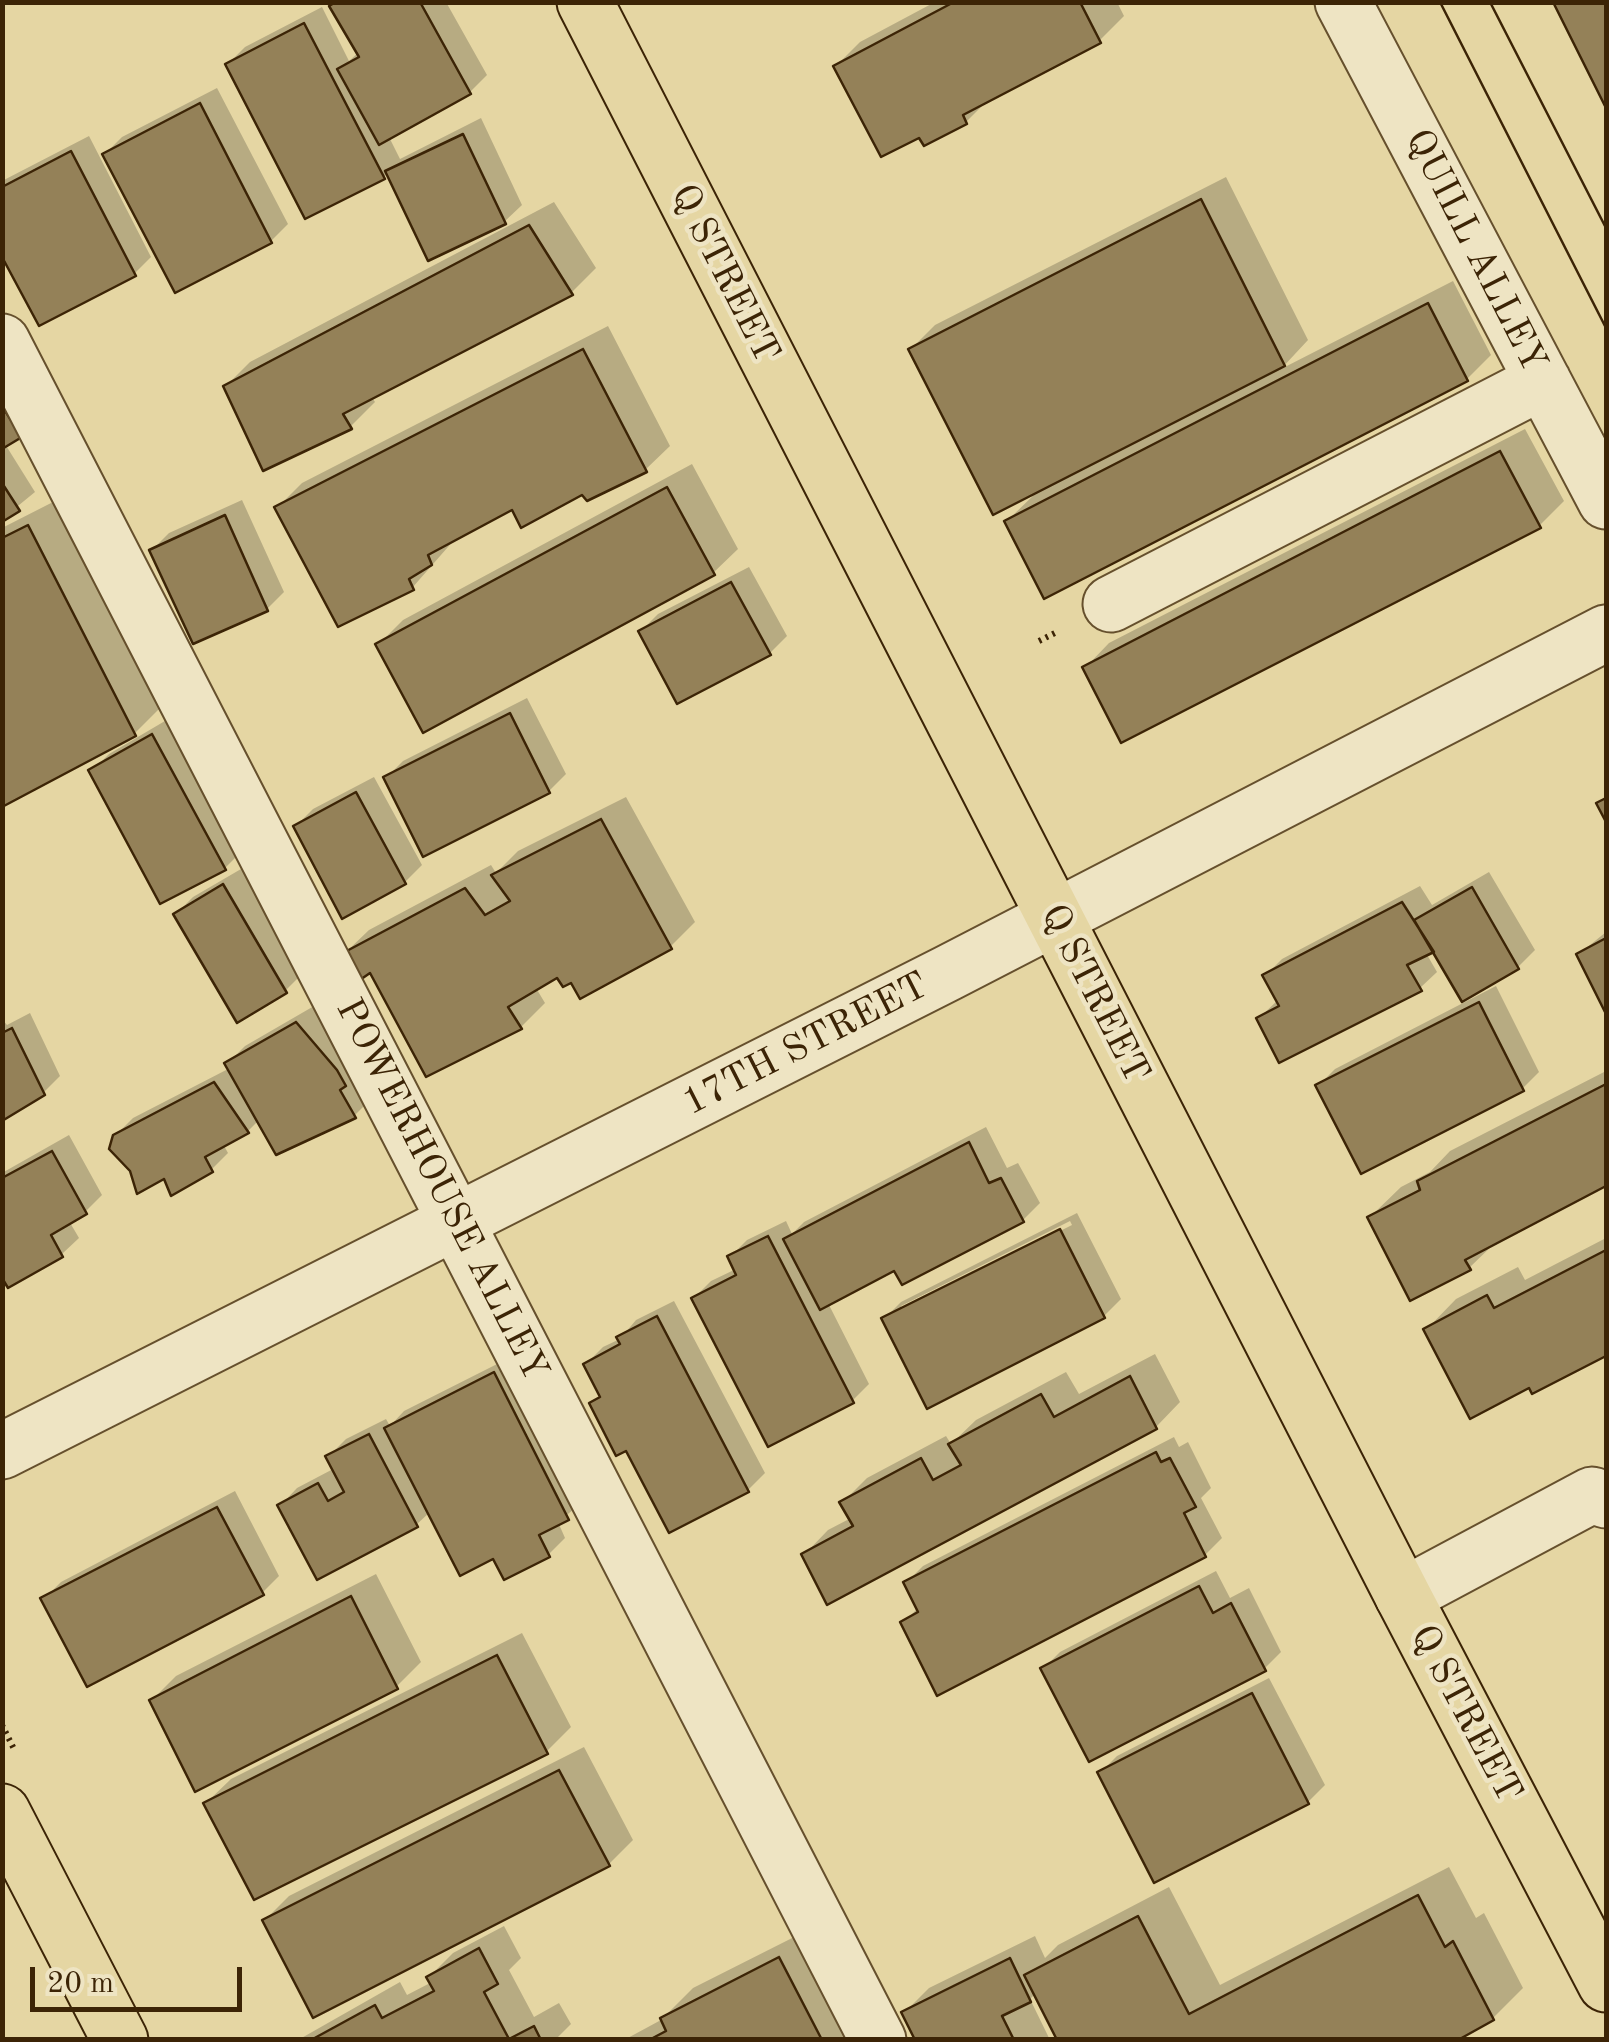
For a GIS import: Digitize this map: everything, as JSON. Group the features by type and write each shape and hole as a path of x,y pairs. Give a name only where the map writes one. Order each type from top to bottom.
{"main road":[{"name":"Q STREET","path":"585,2 1606,1984"},
{"path":"2,1812 120,2040"}],"street":[{"name":"QUILL ALLEY","path":"1343,2 1606,501"},
{"name":"POWERHOUSE ALLEY","path":"2,342 878,2040"},
{"path":"1111,604 1542,381"},
{"name":"17TH STREET","path":"2,1451 1054,918 1606,633"},
{"path":"1403,1596 1592,1494 1606,1500"}],"building":[{"path":"336,2 420,2 471,94 379,145 337,69 359,57 329,6"},
{"path":"954,2 1080,2 1101,43 963,115 967,124 924,146 919,138 881,157 833,66"},
{"path":"1553,2 1606,2 1606,108"},
{"path":"304,23 385,179 305,219 225,64"},
{"path":"200,103 272,243 175,293 102,154"},
{"path":"463,134 506,224 428,261 385,171"},
{"path":"71,151 136,276 39,326 2,257 2,187"},
{"path":"1201,199 1285,366 993,515 908,349"},
{"path":"529,225 573,295 343,414 352,429 263,471 223,386"},
{"path":"1428,303 1468,381 1044,599 1004,521"},
{"path":"583,349 647,472 587,501 582,495 521,528 512,510 428,555 432,565 409,579 414,590 338,627 274,507"},
{"path":"2,406 22,437 2,449"},
{"path":"1500,451 1541,528 1121,743 1082,667"},
{"path":"2,483 20,511 2,522"},
{"path":"667,487 715,575 423,733 375,644"},
{"path":"225,515 268,611 193,644 149,550"},
{"path":"28,525 136,736 2,807 2,538"},
{"path":"731,582 771,655 677,704 638,631"},
{"path":"510,713 550,793 423,857 383,777"},
{"path":"152,734 226,870 160,904 88,770"},
{"path":"356,792 406,884 342,919 293,826"},
{"path":"1606,798 1606,822 1596,803"},
{"path":"601,819 672,949 580,999 571,983 563,987 557,978 508,1007 522,1029 426,1077 370,973 357,982 341,954 465,888 485,915 510,901 491,875"},
{"path":"223,884 287,993 237,1023 173,914"},
{"path":"1472,887 1519,969 1462,1002 1414,920"},
{"path":"1402,902 1434,952 1407,965 1422,991 1279,1063 1256,1018 1279,1006 1262,975"},
{"path":"1606,938 1606,1014 1576,954"},
{"path":"1479,1002 1524,1091 1361,1174 1315,1085"},
{"path":"296,1022 337,1070 346,1086 340,1090 356,1118 276,1155 224,1063"},
{"path":"12,1028 45,1095 2,1121 2,1033"},
{"path":"214,1082 249,1133 205,1157 213,1172 171,1196 164,1179 137,1194 130,1171 109,1149 113,1135"},
{"path":"1606,1084 1606,1186 1465,1260 1471,1270 1410,1301 1367,1217 1420,1190 1417,1181"},
{"path":"969,1142 989,1183 1001,1178 1024,1222 902,1285 894,1271 820,1310 783,1239"},
{"path":"52,1151 87,1214 51,1235 63,1257 8,1288 2,1278 2,1178"},
{"path":"1060,1229 1105,1318 927,1409 881,1318"},
{"path":"768,1236 854,1403 768,1447 691,1298 736,1275 727,1256"},
{"path":"1606,1250 1606,1356 1532,1394 1529,1388 1470,1419 1423,1329 1487,1295 1494,1308"},
{"path":"657,1316 749,1492 669,1533 626,1451 616,1456 589,1403 600,1397 583,1364 620,1344 616,1337"},
{"path":"494,1372 569,1520 539,1535 550,1557 504,1580 493,1559 460,1576 384,1428"},
{"path":"1130,1376 1157,1429 827,1605 801,1554 853,1526 839,1502 921,1458 933,1480 961,1465 948,1444 1041,1394 1054,1417"},
{"path":"369,1434 418,1527 317,1580 277,1505 318,1483 328,1501 344,1492 325,1456"},
{"path":"1156,1452 1161,1462 1170,1458 1196,1507 1184,1513 1206,1557 937,1696 900,1622 918,1612 903,1582"},
{"path":"217,1507 264,1595 87,1687 40,1598"},
{"path":"1199,1586 1213,1613 1231,1603 1266,1671 1089,1762 1040,1668"},
{"path":"351,1596 398,1689 195,1792 149,1700"},
{"path":"497,1655 548,1754 254,1900 203,1803"},
{"path":"1252,1693 1309,1804 1154,1883 1097,1772"},
{"path":"559,1770 610,1866 313,2018 262,1920"},
{"path":"1418,1895 1445,1947 1453,1941 1494,2020 1458,2040 1057,2040 1024,1975 1138,1916 1189,2014"},
{"path":"479,1948 498,1984 484,1992 509,2039 534,2026 541,2040 311,2040 375,2005 382,2018 434,1991 426,1977"},
{"path":"779,1957 822,2040 649,2040 666,2031 660,2018"},
{"path":"1010,1958 1031,2002 1002,2016 1014,2040 915,2040 901,2012"}],"tram line":[{"path":"1440,2 1606,328"},
{"path":"1490,2 1606,228"}]}
